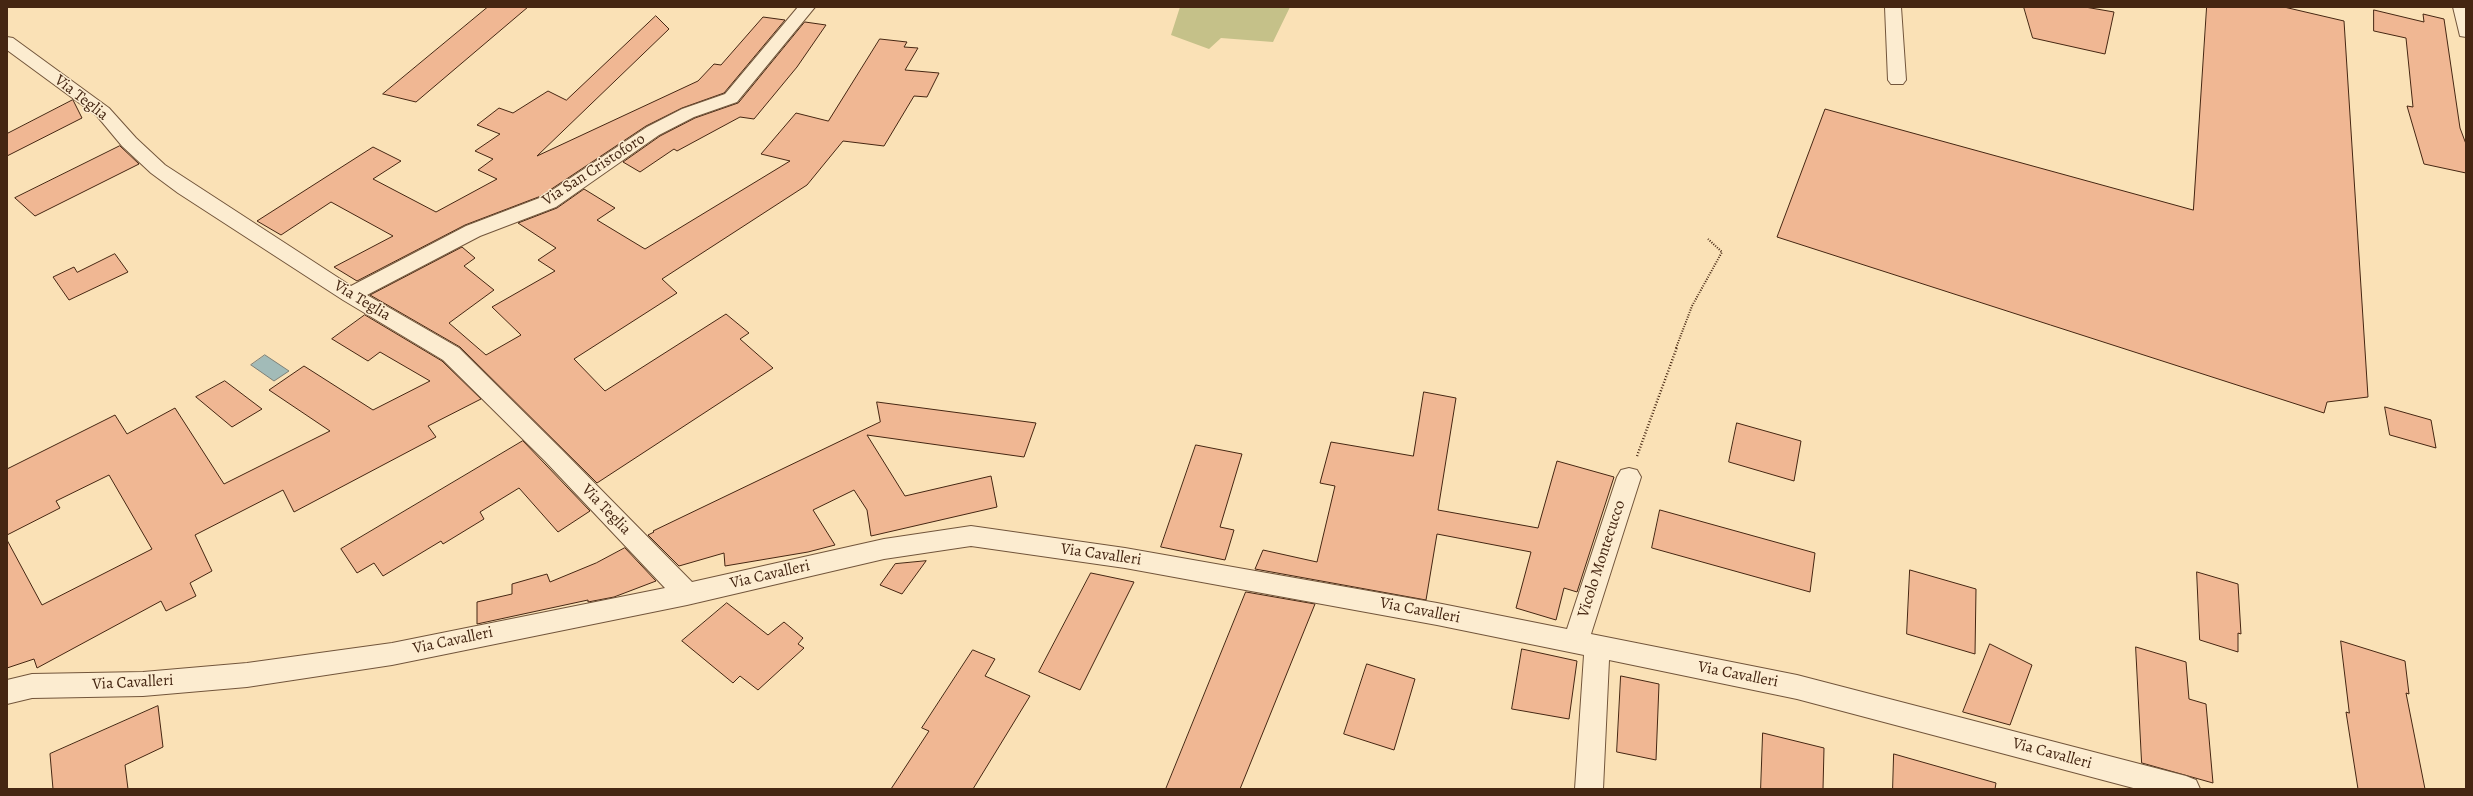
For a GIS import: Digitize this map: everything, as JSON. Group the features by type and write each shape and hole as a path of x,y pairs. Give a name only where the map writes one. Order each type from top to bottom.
{"street":[{"name":"Via San Cristoforo","path":"350,295 473,231 549,202 652,132 688,113 731,98 807,7"},
{"path":"1893,7 1897,80"},
{"path":"2461,7 2466,32"},
{"name":"Via Teglia","path":"7,42 103,112 129,142 158,169 350,295 450,354 553,455 687,594"},
{"name":"Vicolo Montecucco","path":"1589,789 1586,644 1629,477"},
{"name":"Via Cavalleri","path":"7,692 32,686 143,684 247,675 392,654 687,594 884,549 971,536 1125,558 1437,614 1797,687 2186,789"}],"path":[{"path":"1629,477 1660,399 1692,306 1722,252 1708,238"}],"shaded area":[{"path":"1180,7 1290,7 1273,42 1221,38 1209,49 1171,35"}],"water":[{"path":"265,355 289,371 274,381 251,365"}],"building":[{"path":"488,7 528,7 416,102 383,94"},
{"path":"2024,7 2085,7 2114,12 2105,54 2033,38"},
{"path":"2207,7 2284,7 2344,21 2368,397 2327,402 2324,413 1777,237 1825,109 2193,210"},
{"path":"2374,10 2424,22 2423,14 2444,19 2460,128 2466,144 2466,173 2424,164 2407,106 2413,107 2406,38 2374,31"},
{"path":"656,16 669,29 537,156 698,81 714,64 721,65 763,17 785,20 724,93 682,108 646,126 541,196 465,225 357,281 334,267 393,236 331,202 281,235 257,221 373,147 401,161 373,179 436,212 497,179 478,170 493,159 475,151 500,134 477,125 499,108 513,113 548,91 566,100"},
{"path":"805,22 826,25 797,67 754,119 740,117 677,151 674,149 640,172 623,162 660,136 695,118 738,103"},
{"path":"880,39 907,42 904,47 918,48 905,70 939,73 927,97 914,96 884,146 843,141 807,185 662,279 677,293 574,359 605,391 726,314 749,333 740,339 773,368 597,483 460,347 370,295 462,247 475,258 464,266 494,290 449,323 486,355 521,335 492,307 555,271 538,260 556,248 518,223 557,208 584,189 615,208 597,220 645,249 790,161 761,154 796,113 828,121"},
{"path":"73,100 82,118 7,156 7,134"},
{"path":"120,146 139,164 35,216 15,198"},
{"path":"115,254 128,272 69,300 53,277 74,267 77,272"},
{"path":"365,315 442,361 481,399 428,426 436,437 294,512 283,490 195,535 212,571 190,583 196,596 166,611 161,601 37,668 34,659 7,668 7,540 42,605 152,549 109,475 56,501 60,508 7,535 7,469 115,415 127,434 175,408 224,484 330,431 269,390 304,366 373,410 430,381 380,352 368,361 332,339"},
{"path":"225,381 262,409 232,427 196,397"},
{"path":"1424,392 1456,398 1438,510 1538,528 1557,461 1614,477 1577,592 1564,588 1556,620 1516,608 1531,552 1437,534 1426,600 1255,569 1263,550 1317,562 1335,486 1320,483 1331,442 1413,456"},
{"path":"877,402 1036,423 1024,457 867,435 905,496 991,476 997,507 871,536 867,510 854,490 813,510 835,545 808,552 725,566 724,553 679,566 648,535 654,532 653,531 880,422"},
{"path":"2385,407 2431,420 2436,448 2390,435"},
{"path":"1737,423 1801,441 1794,481 1729,462"},
{"path":"523,441 590,511 558,532 519,488 480,512 484,519 443,544 441,541 383,576 374,563 357,573 341,549"},
{"path":"1196,445 1242,454 1220,527 1234,530 1225,560 1161,547"},
{"path":"1660,510 1815,553 1810,592 1652,548"},
{"path":"625,548 656,581 614,597 588,602 588,600 477,624 477,602 512,594 512,584 547,574 550,582 596,563"},
{"path":"926,561 902,594 880,585 895,564"},
{"path":"1910,570 1976,589 1975,654 1907,634"},
{"path":"2197,572 2238,584 2241,634 2238,633 2238,652 2200,640"},
{"path":"1091,573 1134,582 1080,690 1039,672"},
{"path":"1246,592 1315,604 1240,789 1166,789"},
{"path":"727,603 768,635 784,622 803,638 798,644 804,648 758,690 740,676 733,683 682,641"},
{"path":"2341,641 2405,661 2409,694 2406,693 2425,789 2358,789 2346,712 2349,713"},
{"path":"1990,644 2032,665 2010,725 1963,712"},
{"path":"2136,647 2186,662 2189,699 2206,704 2213,783 2142,763"},
{"path":"1522,649 1577,661 1569,719 1512,709"},
{"path":"973,650 995,659 985,676 1030,696 973,789 891,789 929,731 922,728"},
{"path":"1367,664 1415,679 1394,750 1344,734"},
{"path":"1621,676 1659,684 1656,760 1617,752"},
{"path":"158,706 163,747 125,765 128,789 53,789 50,754"},
{"path":"1763,733 1824,748 1823,789 1761,789"},
{"path":"1894,754 1996,783 1995,789 1893,789"}]}
